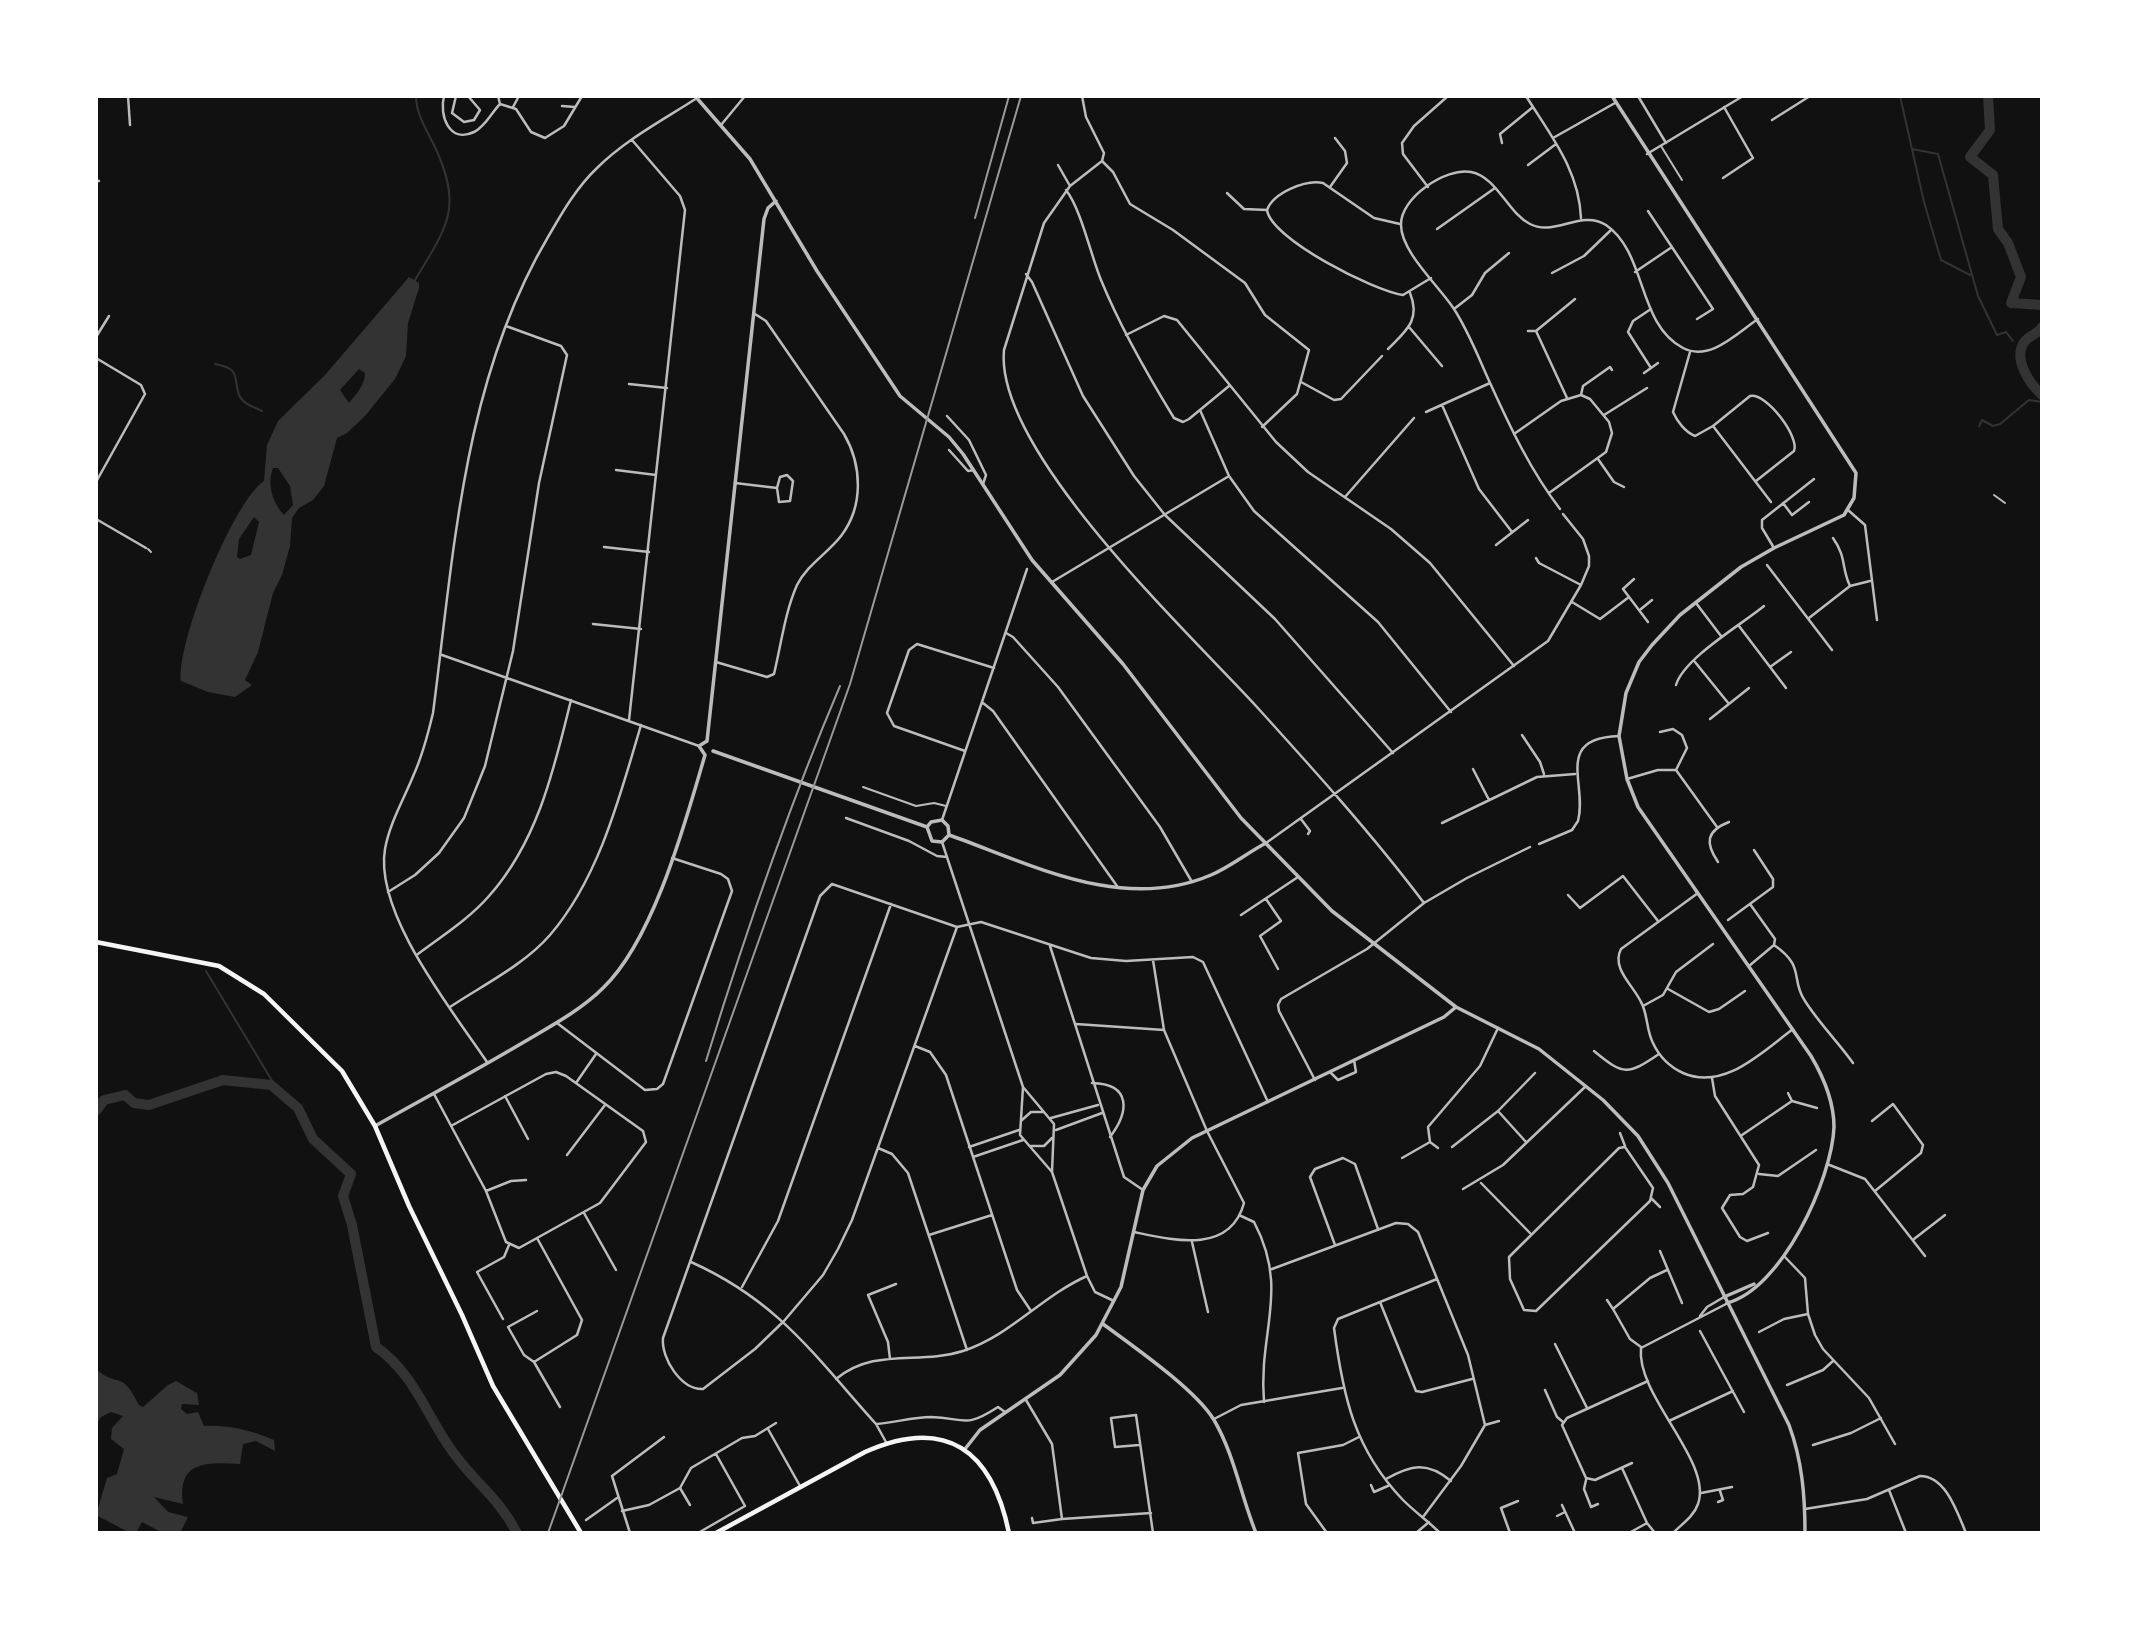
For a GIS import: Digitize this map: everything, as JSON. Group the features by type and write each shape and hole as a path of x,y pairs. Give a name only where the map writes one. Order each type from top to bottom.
{"main road":[{"path":"96,942 219,966 242,978 279,1008 335,1064 376,1126 408,1206 462,1315 493,1386 581,1533"},
{"path":"716,1533 886,1442 925,1436 959,1445 983,1465 996,1485 1009,1533"}],"street":[{"path":"128,96 130,125"},
{"path":"444,96 441,111 445,124 456,133 466,135 482,126 500,104"},
{"path":"456,96 452,113 464,122 474,120 480,110 468,96"},
{"path":"498,96 500,104"},
{"path":"513,107 519,96"},
{"path":"500,104 513,107 531,132 545,138 559,131 582,96"},
{"path":"721,125 745,96"},
{"path":"1082,96 1086,117 1104,152 1102,161 1066,190 1044,223 1004,350 1004,380 1048,466 1108,548 1336,795 1424,903"},
{"path":"1428,187 1403,154 1402,143 1414,126 1448,96"},
{"path":"1526,96 1556,143 1576,184 1581,220"},
{"path":"1612,96 1647,154 1853,465 1856,490 1848,510 1829,523 1774,548 1741,567 1696,603 1667,629 1639,662 1626,693 1619,736 1627,779 1638,807 1793,1029 1826,1085 1834,1124 1827,1164 1807,1219 1784,1256 1740,1298 1641,1348"},
{"path":"1638,96 1666,143"},
{"path":"1647,154 1743,96"},
{"path":"1772,120 1810,96"},
{"path":"488,1064 418,954 388,892 385,850 393,822 422,755 433,713 470,448 486,384 506,326 534,260 565,207 597,168 632,140 696,97 748,157 817,271 900,396 949,437 974,470 1019,541 1124,664 1229,804 1332,911 1456,1007 1539,1049 1628,1124 1655,1161 1797,1446 1805,1509 1805,1533"},
{"path":"1553,138 1615,103"},
{"path":"562,106 575,107"},
{"path":"1502,143 1500,134 1533,107"},
{"path":"1723,178 1753,158 1724,107"},
{"path":"1330,187 1347,163 1345,151 1335,138"},
{"path":"629,720 685,210 680,196 632,140"},
{"path":"1528,165 1556,143"},
{"path":"1102,161 1113,172 1130,204 1173,230 1245,283 1265,315 1307,346 1309,355 1293,399 1262,427"},
{"path":"1058,165 1070,186"},
{"path":"1560,509 1548,494 1514,434 1454,309 1407,245 1401,224 1405,209 1428,187 1447,176 1466,172 1482,177 1495,188 1515,213 1532,225 1551,228 1581,220 1601,223 1611,230 1622,241 1651,309 1672,340 1690,351 1713,350 1758,319"},
{"path":"1267,211 1275,198 1308,183 1321,182 1374,218 1401,224"},
{"path":"1437,229 1495,188"},
{"path":"1066,190 1072,198 1087,246 1126,335 1174,418 1183,422 1229,386"},
{"path":"1227,193 1244,209 1267,211"},
{"path":"707,741 764,219 768,208 776,201"},
{"path":"1267,211 1274,225 1341,273 1394,294 1410,293 1431,278"},
{"path":"1648,211 1713,309 1697,319"},
{"path":"1552,273 1584,256 1611,230"},
{"path":"1635,272 1672,247"},
{"path":"1454,309 1472,295 1485,273 1509,253"},
{"path":"1026,274 1083,396 1134,476 1165,514 1275,619 1393,754"},
{"path":"1388,349 1409,327 1415,314 1410,293"},
{"path":"1528,331 1536,331 1575,299"},
{"path":"1651,309 1633,321 1628,332 1651,368"},
{"path":"716,662 768,677 774,674 799,582 841,537 857,494 858,465 850,444 766,321 754,313"},
{"path":"96,337 109,316"},
{"path":"1126,335 1161,317 1173,317 1262,427 1308,472 1402,537 1441,573 1514,666"},
{"path":"388,892 415,875 439,853 464,818 485,766 508,677 539,483 567,355 561,346 506,326"},
{"path":"1409,327 1442,366"},
{"path":"1536,331 1567,398"},
{"path":"1690,351 1673,412 1688,433 1695,436 1713,426 1750,396 1765,399 1794,437 1797,446 1794,451 1756,481"},
{"path":"1301,382 1334,400 1340,399 1382,356"},
{"path":"96,358 141,385 145,394 96,482"},
{"path":"1644,373 1658,363"},
{"path":"1601,366 1605,371"},
{"path":"1581,395 1583,386 1610,367 1612,370"},
{"path":"1426,412 1490,383"},
{"path":"629,384 667,388"},
{"path":"1604,415 1647,388"},
{"path":"1514,434 1567,398 1581,395 1590,399 1611,427 1611,441 1598,459 1548,494"},
{"path":"1442,405 1479,489 1512,532"},
{"path":"1200,410 1229,476 1263,520 1378,622 1451,712"},
{"path":"947,416 969,440 986,475 983,484"},
{"path":"1345,497 1414,418"},
{"path":"1713,426 1771,502"},
{"path":"949,450 968,471 974,470"},
{"path":"1598,459 1614,482 1624,487"},
{"path":"616,470 656,475"},
{"path":"1052,582 1229,476"},
{"path":"780,477 791,477 790,501 779,502 777,488 780,477"},
{"path":"1774,548 1762,528 1762,520 1814,480"},
{"path":"735,484 777,488"},
{"path":"1783,503 1792,514 1809,502"},
{"path":"1848,510 1864,525 1877,620"},
{"path":"948,835 1075,880 1118,889 1152,890 1212,875 1266,843 1336,795 1548,641 1581,585 1589,556 1583,539 1563,513"},
{"path":"96,519 147,548"},
{"path":"1496,545 1528,520"},
{"path":"1833,538 1843,552 1845,576 1850,586"},
{"path":"604,547 649,552"},
{"path":"1536,558 1581,585"},
{"path":"1767,565 1832,650"},
{"path":"942,820 1027,569"},
{"path":"1634,579 1623,589 1648,622"},
{"path":"1809,618 1850,586 1870,581"},
{"path":"1572,602 1600,619 1629,597"},
{"path":"1640,610 1652,600"},
{"path":"1696,603 1721,636"},
{"path":"1676,685 1679,674 1721,636 1764,606"},
{"path":"593,625 640,629"},
{"path":"1739,626 1786,688"},
{"path":"1006,633 1013,636 1058,687 1160,827 1192,882"},
{"path":"965,751 894,726 887,713 909,650 917,644 993,668"},
{"path":"1770,667 1791,652"},
{"path":"441,655 699,746 705,755"},
{"path":"1695,662 1729,704"},
{"path":"1710,719 1749,688"},
{"path":"418,954 474,911 516,859 543,803 571,700"},
{"path":"982,702 993,711 1116,881 1118,889"},
{"path":"450,1007 534,949 549,936 569,908 611,817 641,725"},
{"path":"1660,732 1673,729 1682,735 1687,748 1676,770"},
{"path":"1522,735 1540,762 1544,774"},
{"path":"1539,844 1572,830 1578,821 1575,774 1578,758 1588,745 1605,736 1619,736"},
{"path":"699,746 707,741"},
{"path":"707,741 712,744 713,751"},
{"path":"376,1126 557,1023 604,987 623,963 648,918 672,858 705,755 713,751 927,827"},
{"path":"1473,769 1489,800"},
{"path":"1627,779 1658,769 1676,770"},
{"path":"1676,770 1717,827"},
{"path":"1442,823 1544,774 1575,774"},
{"path":"846,818 947,858"},
{"path":"1301,819 1310,831 1308,834"},
{"path":"942,820 931,822 927,827 928,837 942,842"},
{"path":"942,820 948,826 948,835 942,842"},
{"path":"1718,862 1709,848 1709,839 1717,827 1729,822"},
{"path":"942,842 1023,1087 1019,1130 1023,1140 1052,1172"},
{"path":"1315,1080 1278,1005 1281,999 1375,943 1424,903 1530,847"},
{"path":"1728,920 1773,887 1773,879 1754,850"},
{"path":"557,1023 645,1090 657,1089 663,1084 732,891 728,878 721,874 672,858"},
{"path":"1568,895 1580,908 1623,876 1658,921"},
{"path":"1241,915 1298,877"},
{"path":"957,927 878,1148 838,1249 816,1285 755,1349 703,1389 685,1385 662,1349 690,1261 820,896 832,884 957,927 981,922 1091,958 1153,960 1194,957 1203,962 1268,1102"},
{"path":"1698,892 1618,955 1619,968 1643,1006 1649,1032 1659,1054 1679,1071 1712,1078 1734,1071 1793,1029"},
{"path":"1266,899 1281,921 1260,936 1278,969"},
{"path":"742,1287 778,1221 891,904"},
{"path":"1749,966 1774,945 1775,939 1751,904"},
{"path":"1643,1006 1668,989 1675,972 1713,944"},
{"path":"1774,945 1795,965 1802,998 1853,1063"},
{"path":"1050,946 1124,1177 1143,1190"},
{"path":"1134,1231 1192,1242 1215,1235 1241,1216 1244,1203 1241,1192 1207,1131 1164,1030 1153,960"},
{"path":"1668,989 1709,1012 1719,1009 1745,991"},
{"path":"965,1449 980,1430 1026,1400 1083,1353 1103,1324 1115,1301 1143,1190 1167,1156 1207,1131 1444,1017 1456,1007"},
{"path":"1075,1023 1164,1030"},
{"path":"1438,1148 1430,1142 1428,1127 1480,1066 1498,1028"},
{"path":"915,1046 930,1052 942,1068 1017,1290 1031,1311"},
{"path":"1594,1051 1627,1072 1634,1071 1659,1054"},
{"path":"576,1083 596,1054"},
{"path":"1330,1072 1338,1080 1356,1072 1358,1067 1354,1060"},
{"path":"451,1126 553,1072 563,1074 643,1131 646,1142 608,1195 584,1213 519,1248 509,1245"},
{"path":"1452,1147 1498,1111 1535,1073"},
{"path":"1712,1078 1715,1096 1757,1158 1759,1174 1748,1192 1730,1195 1722,1208 1740,1237 1746,1241 1768,1233"},
{"path":"1092,1083 1107,1083 1122,1097 1125,1109 1121,1122 1110,1137"},
{"path":"1463,1189 1480,1181 1526,1143 1586,1086"},
{"path":"1023,1087 1051,1118 1055,1130 1052,1172 1087,1276 1095,1292 1115,1301"},
{"path":"1788,1093 1792,1101 1817,1108"},
{"path":"434,1094 486,1191 509,1245 504,1256 477,1272 503,1319"},
{"path":"505,1096 528,1139"},
{"path":"1742,1135 1792,1101"},
{"path":"567,1155 605,1104"},
{"path":"1051,1118 1099,1104"},
{"path":"1872,1121 1893,1104 1923,1145 1921,1153 1875,1191"},
{"path":"1498,1111 1526,1143"},
{"path":"1022,1120 1031,1112 1043,1112"},
{"path":"1055,1130 1102,1113"},
{"path":"969,1147 1019,1130"},
{"path":"1620,1133 1625,1147 1653,1188 1651,1198 1536,1311 1529,1312 1520,1305 1512,1285 1509,1257 1530,1233 1619,1147 1625,1147"},
{"path":"1031,1146 1044,1146 1053,1137"},
{"path":"972,1157 1023,1140"},
{"path":"1402,1158 1430,1142"},
{"path":"878,1148 892,1154 908,1173 967,1350"},
{"path":"1759,1174 1782,1174 1816,1150"},
{"path":"1335,1245 1310,1177 1315,1169 1343,1158 1355,1164 1378,1229"},
{"path":"1827,1164 1859,1174 1925,1256"},
{"path":"486,1191 511,1181 526,1180"},
{"path":"1480,1181 1530,1233"},
{"path":"1651,1198 1660,1207"},
{"path":"584,1213 616,1270"},
{"path":"929,1236 992,1215"},
{"path":"1913,1240 1945,1215"},
{"path":"1241,1216 1254,1222 1272,1269 1274,1292 1262,1356 1264,1402"},
{"path":"1272,1269 1378,1229 1402,1222 1413,1227 1468,1355 1485,1426 1451,1481 1423,1517"},
{"path":"534,1362 577,1335 582,1320 537,1238"},
{"path":"1192,1242 1208,1312"},
{"path":"1660,1251 1682,1303"},
{"path":"1784,1256 1805,1278 1808,1314 1815,1335 1833,1361 1869,1398 1895,1444"},
{"path":"690,1261 742,1287 784,1321 876,1424 886,1442"},
{"path":"1613,1309 1650,1278 1667,1270"},
{"path":"836,1379 860,1363 890,1359 920,1360 967,1350 987,1342 1063,1286 1087,1276"},
{"path":"1437,1279 1338,1319 1334,1324 1342,1388 1359,1437 1390,1485 1440,1533"},
{"path":"890,1359 888,1342 868,1295 896,1284"},
{"path":"1700,1316 1707,1307 1724,1297 1756,1284"},
{"path":"1606,1300 1630,1339 1641,1348 1648,1381 1683,1444 1700,1493 1695,1511 1673,1533"},
{"path":"1380,1302 1416,1391 1422,1392 1474,1378"},
{"path":"537,1311 508,1327 524,1355 534,1362 560,1406"},
{"path":"1759,1332 1784,1319 1808,1314"},
{"path":"1103,1324 1194,1397 1214,1419 1256,1533"},
{"path":"1700,1331 1744,1412"},
{"path":"1555,1344 1587,1408"},
{"path":"1787,1385 1823,1370 1833,1361"},
{"path":"1563,1422 1587,1408 1648,1381"},
{"path":"1214,1419 1241,1405 1342,1388"},
{"path":"1545,1390 1563,1422"},
{"path":"1669,1421 1732,1391"},
{"path":"1026,1400 1052,1444 1062,1519"},
{"path":"876,1424 932,1417 963,1423 977,1421 998,1407 1005,1412"},
{"path":"1139,1445 1115,1447 1111,1418 1136,1415 1153,1533"},
{"path":"1813,1445 1850,1433 1881,1418"},
{"path":"1485,1426 1499,1421"},
{"path":"1563,1422 1562,1430 1586,1478 1584,1489 1591,1507 1598,1504"},
{"path":"622,1511 649,1505 680,1488 691,1468 742,1438 768,1429 776,1423"},
{"path":"768,1429 800,1486"},
{"path":"630,1533 611,1476 664,1437"},
{"path":"1327,1533 1306,1504 1298,1453 1343,1445 1359,1437"},
{"path":"698,1533 745,1506 716,1454"},
{"path":"1586,1478 1595,1480 1632,1463"},
{"path":"1386,1479 1401,1470 1422,1465 1441,1472 1451,1481"},
{"path":"1622,1468 1647,1523 1655,1533"},
{"path":"1805,1509 1847,1504 1920,1476 1936,1479 1966,1533"},
{"path":"1371,1485 1374,1492 1390,1485"},
{"path":"1700,1493 1732,1487"},
{"path":"680,1488 690,1506"},
{"path":"1889,1490 1906,1533"},
{"path":"1718,1502 1723,1500 1720,1491"},
{"path":"586,1520 617,1498"},
{"path":"1510,1533 1501,1508 1518,1501"},
{"path":"1562,1505 1575,1533"},
{"path":"1557,1516 1566,1512"},
{"path":"1032,1518 1033,1523 1150,1513"},
{"path":"1416,1533 1429,1522"},
{"path":"1629,1533 1647,1523"}],"lane":[{"path":"1661,145 1682,180"},
{"path":"1994,495 2005,503"},
{"path":"147,548 151,552"},
{"path":"863,787 916,806 934,803 947,807"}],"shaded area":[{"path":"409,277 419,283 408,323 406,356 395,379 365,416 347,433 337,438 324,486 313,500 299,508 292,518 290,546 282,575 273,593 258,652 245,680 252,685 235,697 208,692 181,681 182,663 197,607 237,515 264,481 267,445 278,421 325,375","holes":["359,369 365,373 363,382 349,403 340,390","273,468 278,468 290,486 293,505 284,515 276,504 270,480","254,517 259,522 251,555 240,559 237,557 239,539"]},
{"path":"96,1369 128,1387 143,1407 176,1381 197,1393 199,1405 182,1404 181,1409 187,1414 198,1412 204,1426 240,1429 274,1440 275,1451 256,1441 243,1444 240,1464 216,1463 196,1467 185,1479 182,1490 183,1504 154,1497 168,1512 188,1517 180,1533 163,1533 142,1522 136,1533 130,1533 96,1515 107,1478 117,1474 124,1449 111,1439 112,1428 123,1416 111,1412 101,1417 96,1425"}],"waterway":[{"path":"414,282 442,232 450,203 444,169 420,116 416,96"},
{"path":"1900,96 1924,202 1941,260 1970,275"},
{"path":"1988,96 1990,130 1970,157 1993,175 1998,229 2008,243 2021,277 2011,303 2042,305"},
{"path":"1912,149 1938,154 1978,296 1997,335 2006,332 2013,341"},
{"path":"2042,327 2025,341 2020,355 2027,377 2042,395"},
{"path":"215,364 229,368 234,374 243,401 262,411"},
{"path":"1979,426 1982,420 1993,426 2000,424 2029,400 2042,402"},
{"path":"206,971 280,1094"},
{"path":"96,1111 104,1100 125,1095 134,1103 149,1105 223,1080 271,1085 298,1108 313,1139 351,1174 343,1196 352,1225 376,1347 402,1371 449,1446 497,1503 517,1533"}],"railway":[{"path":"975,218 1009,96"},
{"path":"548,1533 850,684 1021,96"},
{"path":"706,1061 768,872 840,686"}]}
